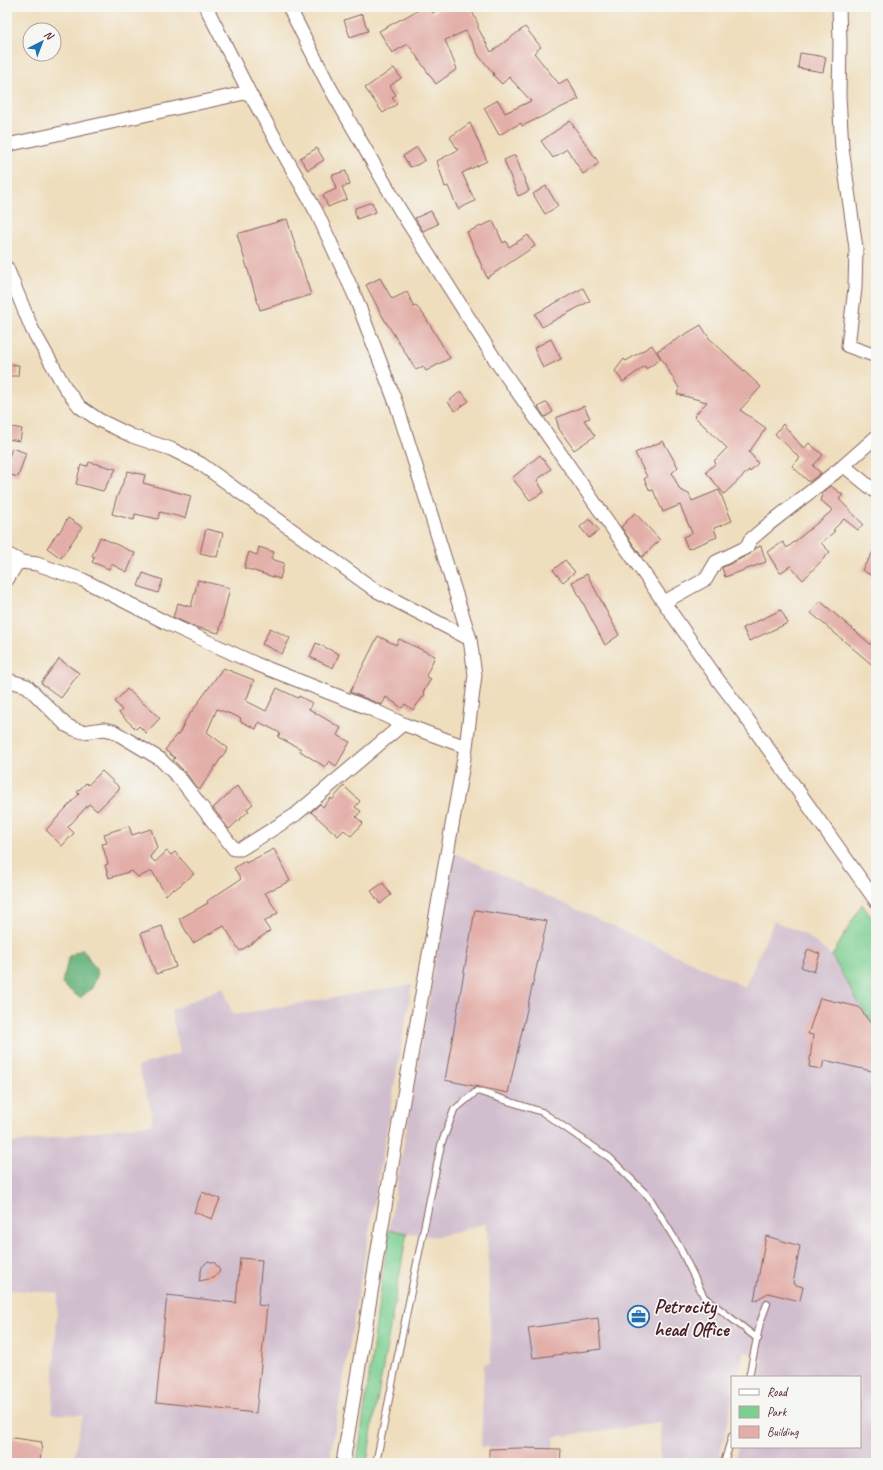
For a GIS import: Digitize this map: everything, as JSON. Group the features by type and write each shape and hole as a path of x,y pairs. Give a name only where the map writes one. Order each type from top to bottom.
{"street":[{"path":"206,7 249,92 317,214 355,296 397,406 470,638 475,675 466,747 396,1140 343,1463"},
{"path":"289,7 328,84 400,210 498,364 718,680 876,901"},
{"path":"839,7 839,96 842,148 856,248 854,288 848,346 876,356"},
{"path":"7,145 249,92"},
{"path":"7,268 32,330 66,389 80,407 99,420 132,436 171,449 201,464 375,590 470,638"},
{"path":"664,602 706,579 716,562 747,547 750,540 768,524 844,466 876,437"},
{"path":"844,466 876,492"},
{"path":"7,554 22,562"},
{"path":"7,580 16,565 22,562 30,562 83,580 166,623 256,664 372,709 403,724 466,747"},
{"path":"7,680 27,686 66,725 74,730 83,732 104,729 113,731 160,759 181,780 234,849 241,849 295,815 403,724"}],"lane":[{"path":"376,1463 441,1144 454,1110 477,1091 542,1112 610,1158 649,1197 679,1246 704,1297 758,1339"},
{"path":"749,1376 758,1339 760,1323 767,1304"},
{"path":"724,1463 731,1439"}],"shaded area":[{"path":"454,853 745,987 774,921 805,934 832,956 858,1002 876,1027 876,1463 734,1463 738,1448 861,1448 861,1376 759,1376 763,1360 744,1351 738,1376 731,1376 731,1406 718,1463 660,1463 661,1423 554,1437 553,1449 481,1447 484,1364 491,1363 487,1223 436,1237 389,1230"},
{"path":"412,984 329,1463 72,1463 83,1415 52,1414 58,1293 7,1290 7,1144 151,1124 153,1117 138,1066 180,1053 171,1010 223,987 233,1015"}],"green space":[{"path":"862,904 876,924 876,1027 858,1002 832,956"},
{"path":"83,949 98,973 92,988 80,998 62,984 69,956"},
{"path":"389,1230 407,1233 367,1463 357,1463"}],"building":[{"path":"424,7 429,7 433,13 441,7 470,7 478,24 478,28 491,52 525,27 541,47 534,53 559,84 567,79 579,99 522,126 521,123 499,135 484,108 498,100 505,113 531,101 509,77 502,84 493,75 494,74 479,56 466,31 445,40 457,69 436,84 408,44 392,53 379,31"},
{"path":"362,14 368,31 350,37 344,20"},
{"path":"800,53 826,57 823,72 798,68"},
{"path":"394,68 401,78 390,86 396,95 392,98 397,104 383,113 365,88"},
{"path":"570,121 599,163 583,174 567,149 553,158 541,141"},
{"path":"470,123 487,161 462,173 475,201 458,209 448,186 445,187 437,161 458,150 450,137"},
{"path":"417,147 425,160 410,167 403,156"},
{"path":"317,148 324,160 308,170 300,158"},
{"path":"515,155 529,191 518,196 504,160"},
{"path":"346,171 350,185 342,187 347,199 328,207 323,195 336,189 332,175"},
{"path":"546,186 558,206 545,214 533,194"},
{"path":"372,202 376,212 357,219 355,208"},
{"path":"431,211 438,224 423,231 415,218"},
{"path":"287,219 311,295 260,310 237,234"},
{"path":"493,221 503,243 506,241 509,247 528,235 535,246 487,278 467,232"},
{"path":"380,278 392,299 407,292 414,307 416,306 424,315 450,358 426,371 423,366 416,370 381,314 366,285"},
{"path":"583,288 590,301 542,327 535,314"},
{"path":"701,325 709,338 761,387 740,410 766,428 749,452 758,463 750,472 749,470 724,494 706,472 716,463 714,461 727,448 694,416 707,402 677,394 679,388 657,351"},
{"path":"551,339 561,359 543,368 534,348"},
{"path":"652,345 661,359 646,369 645,366 623,382 615,371 624,359 626,361"},
{"path":"7,364 19,365 18,376 7,376"},
{"path":"461,391 469,401 455,411 448,402"},
{"path":"547,402 553,412 545,417 538,407"},
{"path":"584,406 590,418 584,420 595,436 574,450 559,429 556,418"},
{"path":"783,424 804,449 809,443 823,455 813,466 821,473 809,482 792,466 800,458 775,434"},
{"path":"7,426 22,429 20,441 7,439"},
{"path":"663,441 678,467 672,473 680,490 689,494 692,501 719,490 732,521 714,528 717,537 688,549 683,537 692,533 680,505 663,512 653,490 650,491 644,479 647,477 635,453"},
{"path":"12,448 26,453 18,477 7,474 7,463"},
{"path":"540,455 551,469 537,480 544,492 530,500 512,478"},
{"path":"89,462 116,469 103,491 76,484 81,465 88,466"},
{"path":"128,471 145,475 143,483 191,496 185,518 160,512 158,519 135,514 134,520 112,514 116,499"},
{"path":"831,486 843,495 839,499 863,524 858,530 844,519 833,530 835,531 821,543 830,552 803,580 790,566 780,573 767,552 783,542 787,548 833,510 820,500 823,496 821,494"},
{"path":"635,513 660,540 642,557 621,527"},
{"path":"68,518 82,527 61,558 47,548 58,532 59,533"},
{"path":"589,519 599,530 589,538 580,527"},
{"path":"206,529 223,533 217,557 200,553"},
{"path":"100,537 135,553 127,572 111,564 109,569 92,562 95,557 92,556"},
{"path":"761,546 766,562 725,577 722,568 750,554 755,548"},
{"path":"259,547 274,552 271,559 284,563 280,579 244,568 249,552 257,555"},
{"path":"876,547 876,578 862,570"},
{"path":"565,560 575,572 563,582 553,570"},
{"path":"143,573 163,580 158,593 138,586"},
{"path":"587,574 619,635 605,645 572,582"},
{"path":"198,580 230,588 219,633 194,627 173,617 178,603 191,607"},
{"path":"820,601 876,649 876,668 811,613"},
{"path":"781,610 788,623 749,641 743,628"},
{"path":"270,628 290,638 282,654 262,644"},
{"path":"378,636 396,645 399,639 435,656 426,676 431,679 423,692 425,694 413,710 405,704 402,708 386,697 382,705 350,692"},
{"path":"316,643 339,654 333,668 310,657"},
{"path":"59,659 79,673 61,698 41,683"},
{"path":"223,668 254,680 246,701 266,711 277,688 298,698 299,696 312,703 309,709 341,728 337,735 350,742 336,766 329,761 325,767 300,751 301,749 278,737 280,733 259,722 256,729 240,721 241,718 217,709 207,732 228,748 200,789 195,786 187,774 173,760 175,758 165,750 177,734 178,736 185,721"},
{"path":"127,689 160,718 146,733 139,726 136,729 119,713 122,710 115,702"},
{"path":"102,771 120,788 97,811 89,804 68,827 74,833 62,846 46,830 79,794 77,792 86,783 88,785"},
{"path":"237,786 253,804 247,809 249,811 229,829 213,808"},
{"path":"344,786 360,801 355,807 361,811 356,817 363,823 351,836 344,830 338,836 311,812 320,804 323,807 331,798 332,800"},
{"path":"129,826 132,835 151,829 157,848 150,857 155,862 167,851 171,855 175,852 194,874 174,890 173,888 166,895 152,871 138,877 132,871 109,878 105,865 108,864 102,844 107,843 104,834"},
{"path":"274,849 290,881 265,893 278,913 264,922 270,931 240,951 224,926 193,943 179,919 208,903 207,901 241,879 234,868 245,861 246,863"},
{"path":"383,883 391,895 380,904 371,891"},
{"path":"475,910 547,921 508,1093 445,1080"},
{"path":"162,926 176,967 156,974 141,933"},
{"path":"808,949 820,954 814,972 801,967"},
{"path":"820,998 859,1007 876,1031 876,1072 824,1060 822,1069 809,1067 813,1035 808,1034"},
{"path":"202,1192 220,1199 212,1219 194,1212"},
{"path":"766,1236 800,1246 793,1284 803,1287 800,1301 768,1293 754,1301"},
{"path":"240,1258 262,1260 258,1305 267,1306 256,1413 156,1402 167,1295 236,1303"},
{"path":"208,1261 215,1263 220,1271 214,1278 199,1281 202,1267"},
{"path":"598,1318 601,1349 533,1358 528,1328"},
{"path":"7,1437 42,1442 40,1463 7,1463"},
{"path":"489,1449 561,1449 560,1463 489,1462"}],"place":[{"name":"Petrocity head Office","path":"639,1317"}]}
